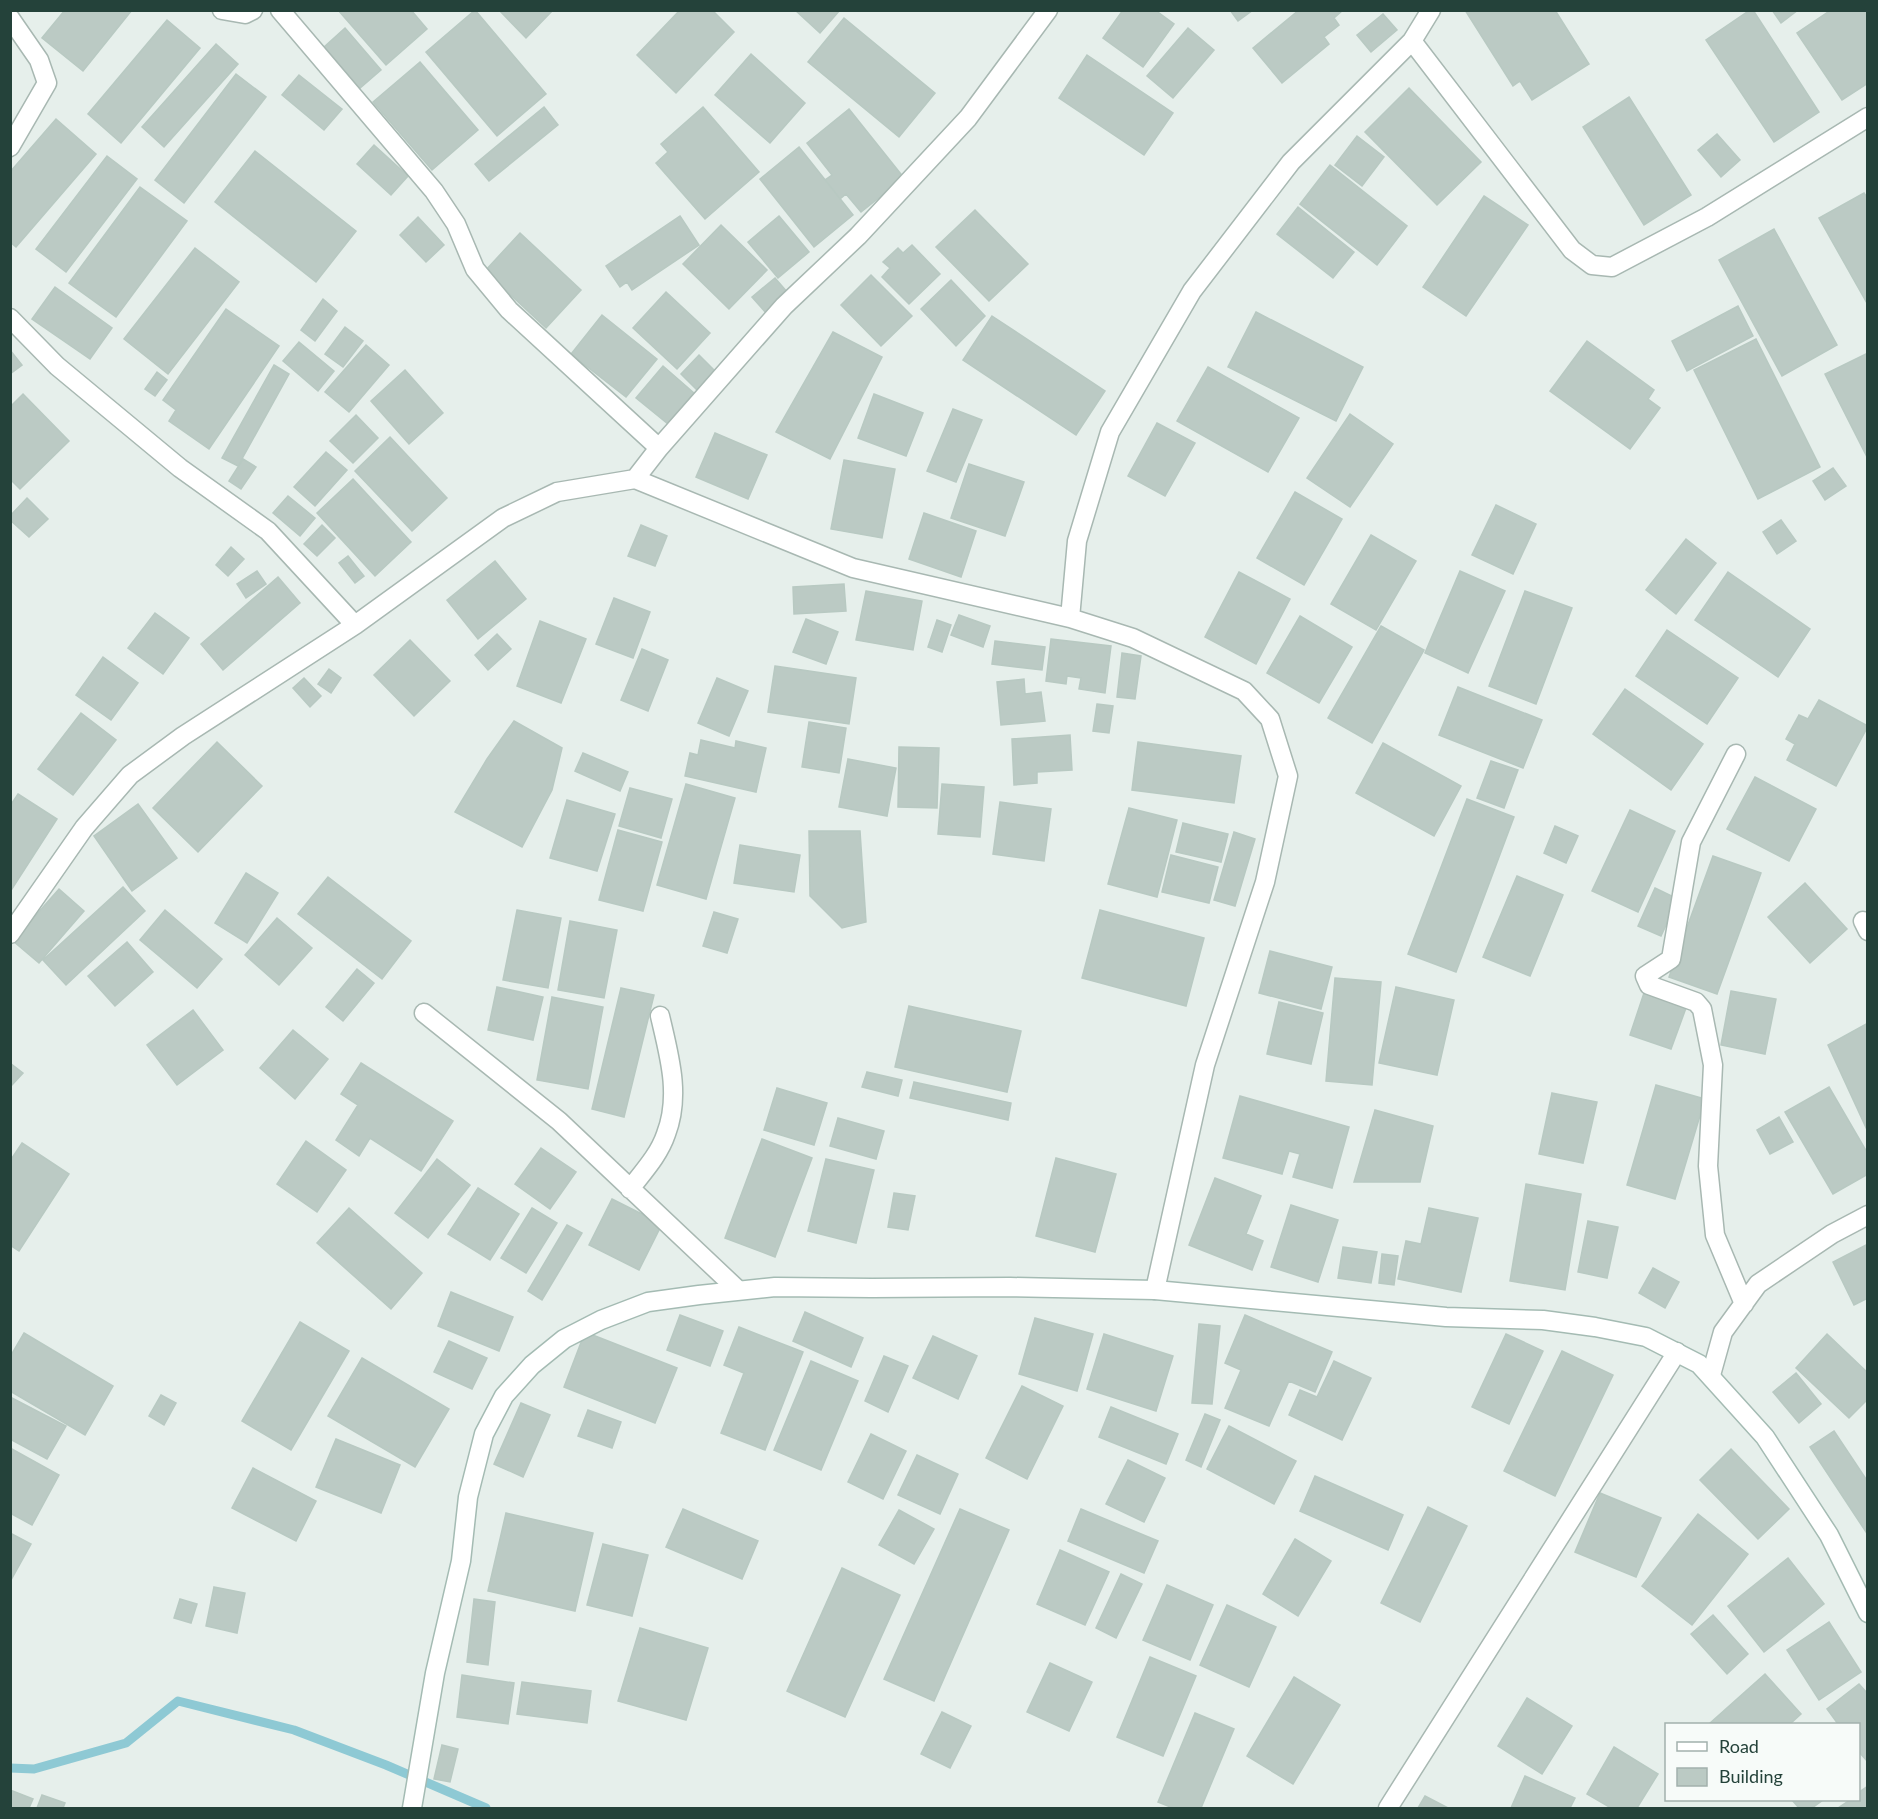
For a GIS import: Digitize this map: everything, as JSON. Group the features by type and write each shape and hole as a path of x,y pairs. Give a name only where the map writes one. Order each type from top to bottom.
{"street":[{"path":"222,10 245,14 253,10"},
{"path":"280,10 434,191 456,224 475,269 509,310 659,448"},
{"path":"635,479 659,448 784,306 858,236 968,118 1048,10"},
{"path":"1070,618 1077,541 1110,432 1192,291 1291,162 1412,41 1431,10"},
{"path":"10,18 39,60 47,83 10,147"},
{"path":"1412,41 1572,250 1592,265 1612,267 1696,222 1868,117"},
{"path":"10,318 57,366 180,468 268,531 355,625"},
{"path":"10,934 84,828 130,775 183,736 355,625 503,518 557,492 635,479 854,568 1070,618 1133,638 1244,691 1270,719 1288,776 1265,882 1205,1065 1155,1290"},
{"path":"1736,754 1691,842 1671,959 1645,976 1649,985 1696,1002 1702,1009 1713,1065 1708,1166 1715,1235 1744,1304"},
{"path":"424,1013 559,1121 738,1290"},
{"path":"630,1189 651,1162 666,1135 674,1100 671,1062 660,1016"},
{"path":"1711,1375 1723,1332 1758,1284 1832,1234 1868,1215"},
{"path":"412,1809 435,1673 460,1561 468,1497 484,1434 504,1396 532,1365 564,1339 601,1320 648,1302 775,1287 1010,1287 1155,1290 1446,1317 1543,1320 1646,1337 1700,1364 1765,1437 1828,1535 1868,1613"},
{"path":"1388,1809 1677,1352"}],"building":[{"path":"65,10 132,10 83,71 42,38"},
{"path":"338,10 411,10 427,29 386,65"},
{"path":"475,10 546,94 497,136 426,52"},
{"path":"499,10 553,10 526,38"},
{"path":"680,10 712,10 734,32 676,93 637,55"},
{"path":"795,10 840,10 820,33"},
{"path":"1123,10 1155,10 1174,24 1143,67 1103,38"},
{"path":"1230,10 1253,10 1238,21"},
{"path":"1299,10 1343,10 1334,18 1339,25 1324,37 1329,44 1282,83 1253,48"},
{"path":"1465,10 1555,10 1589,64 1532,100 1520,81 1513,86"},
{"path":"1753,10 1819,112 1774,142 1706,40"},
{"path":"1772,10 1798,10 1781,23"},
{"path":"1831,10 1868,10 1868,83 1842,100 1797,33"},
{"path":"1383,14 1397,30 1371,52 1357,35"},
{"path":"844,18 935,93 899,137 808,62"},
{"path":"167,20 200,48 121,143 88,114"},
{"path":"345,28 381,70 359,89 324,47"},
{"path":"1188,28 1214,50 1173,98 1147,76"},
{"path":"216,44 238,64 164,147 142,127"},
{"path":"751,54 805,103 770,143 715,95"},
{"path":"1087,55 1173,113 1144,155 1059,98"},
{"path":"420,62 478,130 432,170 373,102"},
{"path":"236,74 266,97 184,203 155,180"},
{"path":"299,75 342,109 324,130 282,95"},
{"path":"1409,88 1481,162 1437,205 1365,132"},
{"path":"1629,97 1691,195 1644,225 1583,127"},
{"path":"544,107 558,125 489,181 475,164"},
{"path":"703,107 759,172 705,219 656,163 668,152 661,144"},
{"path":"849,109 904,178 861,212 846,194 840,199 825,180 832,175 807,143"},
{"path":"56,119 96,154 16,247 10,242 10,172"},
{"path":"1717,134 1740,160 1721,177 1698,150"},
{"path":"1357,136 1384,157 1362,186 1335,165"},
{"path":"374,145 408,176 391,195 357,164"},
{"path":"799,147 853,215 814,247 760,179"},
{"path":"255,151 356,231 316,282 215,202"},
{"path":"107,156 137,179 66,272 36,249"},
{"path":"1330,165 1407,226 1377,265 1300,204"},
{"path":"140,187 187,221 116,317 69,283"},
{"path":"1864,193 1868,199 1868,305 1819,218"},
{"path":"1484,196 1528,225 1466,316 1423,287"},
{"path":"1298,207 1354,252 1333,278 1277,234"},
{"path":"975,210 1028,264 989,301 936,247"},
{"path":"680,216 699,245 632,290 627,282 620,287 606,266"},
{"path":"779,216 809,252 778,278 748,242"},
{"path":"418,217 444,245 426,262 400,235"},
{"path":"721,225 767,270 729,309 683,264"},
{"path":"1774,229 1837,345 1782,376 1719,260"},
{"path":"520,233 581,290 546,328 485,271"},
{"path":"912,245 940,274 909,304 882,277 890,268 883,262 898,248 903,253"},
{"path":"195,248 239,282 168,374 124,339"},
{"path":"871,275 912,316 881,346 841,305"},
{"path":"775,278 788,293 766,313 752,297"},
{"path":"951,280 985,316 956,346 921,309"},
{"path":"55,287 112,328 90,359 32,319"},
{"path":"666,292 710,333 677,369 633,328"},
{"path":"323,299 337,311 315,341 301,330"},
{"path":"1738,306 1753,336 1687,371 1672,341"},
{"path":"226,309 279,346 209,449 169,421 176,410 163,400"},
{"path":"1256,312 1363,367 1336,421 1228,367"},
{"path":"602,315 657,359 626,397 571,354"},
{"path":"992,316 1105,391 1076,435 963,360"},
{"path":"345,327 363,341 343,367 325,354"},
{"path":"833,332 882,357 830,459 776,432"},
{"path":"1756,339 1820,467 1758,499 1694,370"},
{"path":"1587,341 1654,390 1648,399 1660,408 1630,449 1550,391"},
{"path":"299,342 334,371 318,391 283,361"},
{"path":"366,345 389,365 349,412 325,392"},
{"path":"10,350 22,365 10,374"},
{"path":"1868,353 1868,459 1825,374"},
{"path":"699,355 719,375 701,394 681,374"},
{"path":"274,365 289,374 238,466 222,458"},
{"path":"663,366 694,393 668,424 636,398"},
{"path":"1208,367 1299,418 1268,472 1177,421"},
{"path":"405,370 443,413 409,444 371,401"},
{"path":"157,372 167,380 155,396 145,389"},
{"path":"23,394 69,441 20,489 10,479 10,407"},
{"path":"874,394 923,413 906,456 858,438"},
{"path":"953,409 982,420 956,482 927,471"},
{"path":"1350,414 1393,444 1350,507 1307,478"},
{"path":"356,415 378,438 353,463 330,441"},
{"path":"1157,423 1195,443 1165,496 1128,476"},
{"path":"715,433 767,455 748,499 696,477"},
{"path":"390,437 447,498 412,531 355,471"},
{"path":"326,452 347,470 315,506 294,487"},
{"path":"243,459 256,467 241,489 229,481"},
{"path":"844,460 895,469 882,538 831,529"},
{"path":"969,464 1024,482 1005,536 951,518"},
{"path":"1833,468 1846,486 1825,500 1813,481"},
{"path":"353,479 411,542 375,576 317,513"},
{"path":"1295,492 1342,519 1304,585 1257,558"},
{"path":"288,496 315,518 300,536 273,513"},
{"path":"27,498 48,519 29,537 10,520 10,516"},
{"path":"1496,505 1536,524 1513,574 1472,555"},
{"path":"924,513 976,531 961,577 909,559"},
{"path":"1781,520 1796,541 1777,554 1763,532"},
{"path":"322,525 335,538 317,556 304,544"},
{"path":"641,525 667,536 655,566 628,556"},
{"path":"1371,535 1416,561 1376,630 1331,604"},
{"path":"1686,539 1716,563 1676,614 1646,590"},
{"path":"231,547 244,559 228,576 216,565"},
{"path":"348,556 364,576 355,583 339,563"},
{"path":"495,561 526,599 478,639 447,600"},
{"path":"257,571 266,584 246,598 237,584"},
{"path":"1460,571 1505,591 1468,673 1425,653"},
{"path":"1239,572 1290,599 1256,664 1205,637"},
{"path":"1728,572 1810,629 1778,677 1695,620"},
{"path":"278,577 300,603 223,670 201,644"},
{"path":"844,584 846,611 794,614 793,587"},
{"path":"866,591 922,601 913,650 856,640"},
{"path":"1525,591 1572,608 1536,704 1489,686"},
{"path":"614,598 650,612 633,658 596,644"},
{"path":"155,613 189,638 163,674 128,648"},
{"path":"959,615 990,626 983,647 951,635"},
{"path":"1300,616 1352,647 1319,703 1267,673"},
{"path":"806,619 838,632 826,664 793,652"},
{"path":"937,620 951,625 942,652 928,647"},
{"path":"540,621 586,639 561,703 517,686"},
{"path":"1381,626 1424,650 1372,743 1328,718"},
{"path":"1667,630 1738,678 1707,724 1636,676"},
{"path":"497,634 511,649 488,670 475,655"},
{"path":"1051,639 1111,646 1105,693 1079,689 1081,678 1067,676 1066,684 1046,681"},
{"path":"410,640 450,681 414,716 374,675"},
{"path":"995,641 1045,647 1042,670 992,664"},
{"path":"642,649 668,660 648,711 621,700"},
{"path":"1122,653 1141,656 1135,699 1117,697"},
{"path":"103,657 138,683 111,720 76,695"},
{"path":"775,666 856,678 849,724 768,712"},
{"path":"329,669 341,678 331,693 318,684"},
{"path":"304,678 321,696 310,707 293,688"},
{"path":"717,678 748,691 729,736 698,723"},
{"path":"1024,679 1025,694 1041,692 1045,721 1001,725 997,682"},
{"path":"1458,687 1542,720 1523,768 1439,735"},
{"path":"1625,689 1703,744 1671,790 1593,734"},
{"path":"1819,700 1868,726 1836,786 1787,760 1795,744 1786,739 1799,715 1808,719"},
{"path":"1097,704 1113,706 1109,733 1093,731"},
{"path":"81,713 116,740 73,795 38,769"},
{"path":"514,721 562,748 552,790 522,847 455,812 487,759"},
{"path":"809,722 846,728 839,773 802,767"},
{"path":"1070,735 1072,770 1037,772 1037,783 1014,785 1012,739"},
{"path":"701,740 735,748 736,741 766,748 756,792 685,776 690,753 698,755"},
{"path":"217,742 262,786 198,852 153,808"},
{"path":"1138,742 1241,756 1234,803 1132,790"},
{"path":"1383,743 1461,786 1434,836 1356,793"},
{"path":"899,747 939,748 937,808 898,807"},
{"path":"583,753 628,772 620,791 575,771"},
{"path":"848,759 896,768 887,816 839,807"},
{"path":"1491,761 1518,770 1504,808 1477,798"},
{"path":"1755,777 1816,809 1789,861 1727,829"},
{"path":"686,784 735,798 706,899 657,885"},
{"path":"942,784 984,787 980,837 938,834"},
{"path":"630,788 672,799 661,838 619,826"},
{"path":"18,794 57,819 10,892 10,806"},
{"path":"1467,799 1514,817 1456,972 1408,954"},
{"path":"567,800 615,814 597,871 550,858"},
{"path":"1000,802 1051,809 1044,861 993,854"},
{"path":"138,804 177,858 132,891 94,836"},
{"path":"1129,808 1177,820 1157,897 1108,884"},
{"path":"1630,810 1675,831 1638,912 1592,891"},
{"path":"1183,823 1228,834 1221,862 1176,852"},
{"path":"1555,826 1578,836 1566,863 1544,853"},
{"path":"618,830 662,842 643,911 599,900"},
{"path":"809,831 860,831 866,922 842,928 810,896"},
{"path":"1234,832 1255,839 1235,906 1214,900"},
{"path":"740,845 800,855 794,892 734,883"},
{"path":"1171,855 1218,867 1209,903 1162,892"},
{"path":"1713,856 1761,873 1717,994 1669,977"},
{"path":"246,873 278,893 247,943 215,923"},
{"path":"1517,876 1563,895 1530,976 1483,957"},
{"path":"328,877 411,941 382,979 298,914"},
{"path":"1805,883 1847,929 1810,963 1768,917"},
{"path":"123,887 145,911 66,985 43,960"},
{"path":"1655,888 1678,899 1661,936 1638,926"},
{"path":"59,889 84,911 39,963 13,941"},
{"path":"165,910 222,959 197,988 140,940"},
{"path":"517,910 561,918 548,988 503,980"},
{"path":"1100,910 1204,938 1186,1006 1082,978"},
{"path":"714,912 738,919 727,953 703,946"},
{"path":"277,918 312,948 279,985 245,955"},
{"path":"570,921 617,930 604,998 558,990"},
{"path":"127,942 153,972 115,1006 88,976"},
{"path":"1270,951 1332,967 1321,1009 1259,993"},
{"path":"357,969 374,983 343,1021 326,1007"},
{"path":"1335,978 1381,982 1372,1085 1326,1081"},
{"path":"497,987 543,997 533,1040 488,1030"},
{"path":"1396,987 1454,1000 1437,1075 1379,1063"},
{"path":"621,988 654,995 624,1117 592,1109"},
{"path":"1731,991 1776,999 1765,1054 1721,1045"},
{"path":"1644,993 1686,1008 1671,1049 1630,1035"},
{"path":"552,997 603,1007 588,1089 537,1080"},
{"path":"1279,1002 1323,1013 1311,1064 1267,1054"},
{"path":"909,1006 1021,1031 1007,1092 895,1067"},
{"path":"193,1010 223,1050 177,1085 147,1045"},
{"path":"1868,1023 1868,1132 1828,1045"},
{"path":"293,1030 328,1059 295,1099 260,1068"},
{"path":"10,1063 23,1073 10,1087"},
{"path":"361,1063 453,1121 421,1171 370,1138 359,1156 336,1140 358,1105 341,1094"},
{"path":"867,1072 902,1080 898,1096 862,1087"},
{"path":"914,1082 1011,1103 1008,1120 910,1098"},
{"path":"1656,1085 1705,1099 1675,1199 1627,1185"},
{"path":"1829,1087 1868,1154 1868,1174 1833,1194 1785,1112"},
{"path":"777,1088 827,1103 814,1145 764,1130"},
{"path":"1552,1093 1597,1102 1583,1163 1539,1154"},
{"path":"1240,1096 1349,1127 1332,1188 1293,1177 1300,1154 1289,1151 1282,1174 1223,1158"},
{"path":"1375,1110 1433,1126 1420,1182 1354,1182"},
{"path":"1779,1117 1793,1142 1770,1154 1757,1130"},
{"path":"838,1118 884,1131 876,1159 830,1146"},
{"path":"762,1139 812,1158 775,1257 725,1238"},
{"path":"306,1141 346,1170 317,1212 277,1184"},
{"path":"22,1143 69,1174 19,1251 10,1245 10,1161"},
{"path":"541,1148 576,1172 550,1209 515,1184"},
{"path":"1056,1158 1116,1174 1095,1252 1036,1236"},
{"path":"437,1159 470,1185 428,1238 395,1213"},
{"path":"826,1159 874,1170 856,1243 808,1231"},
{"path":"1215,1178 1261,1196 1246,1234 1263,1241 1252,1270 1189,1245"},
{"path":"1526,1184 1581,1194 1565,1290 1510,1281"},
{"path":"478,1188 519,1214 490,1260 448,1234"},
{"path":"894,1193 915,1196 908,1230 888,1227"},
{"path":"612,1199 662,1224 639,1270 589,1245"},
{"path":"1291,1205 1338,1220 1318,1282 1271,1267"},
{"path":"349,1208 422,1273 391,1309 317,1243"},
{"path":"532,1208 557,1223 526,1273 501,1258"},
{"path":"1429,1208 1478,1218 1461,1292 1398,1279 1406,1241 1421,1244"},
{"path":"1588,1221 1618,1227 1607,1278 1578,1272"},
{"path":"567,1225 582,1233 542,1300 528,1291"},
{"path":"1868,1244 1868,1298 1854,1305 1833,1262"},
{"path":"1343,1247 1377,1252 1371,1283 1338,1278"},
{"path":"1382,1254 1398,1256 1394,1285 1379,1283"},
{"path":"1653,1268 1679,1282 1665,1308 1639,1293"},
{"path":"451,1292 513,1317 499,1351 438,1326"},
{"path":"805,1312 863,1338 851,1367 793,1341"},
{"path":"680,1315 723,1331 710,1366 667,1350"},
{"path":"1245,1315 1332,1352 1315,1392 1289,1381 1269,1426 1225,1408 1241,1370 1225,1363"},
{"path":"1035,1318 1093,1334 1077,1391 1019,1374"},
{"path":"300,1322 349,1351 291,1450 242,1421"},
{"path":"1199,1324 1220,1326 1212,1404 1192,1403"},
{"path":"739,1327 803,1352 765,1450 721,1433 744,1373 724,1365"},
{"path":"585,1332 677,1368 655,1423 564,1387"},
{"path":"24,1333 113,1386 85,1435 10,1391 10,1357"},
{"path":"1104,1334 1173,1356 1156,1411 1087,1389"},
{"path":"1506,1334 1543,1351 1509,1424 1472,1407"},
{"path":"1827,1334 1868,1373 1868,1399 1849,1418 1796,1368"},
{"path":"933,1336 977,1356 958,1399 913,1378"},
{"path":"449,1341 487,1358 472,1389 434,1372"},
{"path":"1562,1351 1613,1375 1555,1496 1504,1471"},
{"path":"884,1356 908,1366 888,1412 865,1401"},
{"path":"362,1358 449,1409 415,1467 328,1416"},
{"path":"811,1361 858,1381 821,1470 774,1450"},
{"path":"1334,1361 1371,1378 1342,1440 1289,1415 1300,1390 1317,1397"},
{"path":"1796,1373 1821,1404 1799,1423 1773,1392"},
{"path":"1022,1386 1063,1406 1027,1479 986,1458"},
{"path":"161,1395 176,1403 164,1425 149,1416"},
{"path":"10,1397 66,1426 47,1459 10,1439"},
{"path":"521,1403 550,1415 523,1477 494,1464"},
{"path":"1111,1407 1178,1434 1166,1464 1099,1437"},
{"path":"588,1410 621,1422 612,1448 578,1436"},
{"path":"1205,1414 1220,1420 1201,1467 1186,1460"},
{"path":"1229,1426 1296,1461 1274,1504 1207,1469"},
{"path":"1834,1431 1868,1482 1868,1535 1810,1447"},
{"path":"871,1434 906,1451 883,1499 848,1482"},
{"path":"336,1439 400,1465 381,1513 316,1487"},
{"path":"10,1448 59,1475 32,1525 10,1513"},
{"path":"1731,1449 1789,1509 1758,1539 1700,1480"},
{"path":"917,1455 958,1474 940,1514 898,1495"},
{"path":"1128,1460 1165,1478 1144,1522 1106,1504"},
{"path":"253,1468 316,1501 296,1541 232,1508"},
{"path":"1315,1476 1403,1515 1388,1550 1300,1511"},
{"path":"1600,1493 1661,1518 1636,1577 1575,1552"},
{"path":"1428,1507 1467,1526 1420,1622 1381,1603"},
{"path":"683,1509 758,1541 742,1579 666,1547"},
{"path":"960,1509 1009,1530 934,1701 884,1679"},
{"path":"1081,1509 1158,1541 1144,1573 1068,1541"},
{"path":"899,1510 934,1529 914,1564 879,1545"},
{"path":"506,1513 593,1533 575,1611 488,1591"},
{"path":"1698,1514 1748,1554 1692,1625 1642,1586"},
{"path":"10,1533 31,1544 11,1580 10,1580"},
{"path":"1295,1539 1331,1561 1298,1616 1263,1594"},
{"path":"603,1544 648,1555 632,1616 587,1605"},
{"path":"1060,1550 1109,1572 1085,1625 1037,1604"},
{"path":"1788,1558 1824,1604 1764,1652 1728,1606"},
{"path":"842,1568 900,1595 845,1717 787,1691"},
{"path":"1121,1574 1142,1584 1116,1638 1096,1628"},
{"path":"1167,1585 1213,1605 1190,1660 1143,1640"},
{"path":"214,1587 245,1593 237,1633 206,1626"},
{"path":"180,1599 197,1604 191,1623 174,1618"},
{"path":"474,1599 495,1602 488,1665 467,1662"},
{"path":"1227,1605 1276,1627 1249,1687 1200,1665"},
{"path":"1713,1615 1748,1654 1727,1674 1691,1634"},
{"path":"1829,1622 1861,1672 1819,1700 1787,1650"},
{"path":"640,1628 708,1648 686,1720 618,1701"},
{"path":"1150,1657 1196,1676 1163,1756 1117,1737"},
{"path":"1050,1663 1092,1682 1069,1731 1027,1712"},
{"path":"1765,1674 1801,1714 1791,1723 1710,1723"},
{"path":"462,1675 514,1683 508,1724 457,1717"},
{"path":"1294,1677 1340,1705 1293,1784 1247,1756"},
{"path":"522,1682 591,1691 587,1723 517,1714"},
{"path":"1859,1684 1868,1694 1868,1762 1860,1753 1860,1723 1837,1723 1827,1709"},
{"path":"1527,1698 1572,1726 1542,1774 1498,1746"},
{"path":"942,1712 971,1726 950,1768 921,1754"},
{"path":"1195,1713 1234,1729 1201,1808 1173,1808 1158,1802"},
{"path":"442,1745 458,1749 450,1782 434,1779"},
{"path":"1614,1747 1658,1774 1637,1808 1611,1808 1587,1794"},
{"path":"1525,1776 1575,1798 1570,1808 1511,1808"},
{"path":"1868,1786 1868,1808 1838,1808 1848,1801 1860,1801 1860,1792"},
{"path":"10,1790 33,1799 29,1808 10,1808"},
{"path":"42,1795 65,1803 63,1808 37,1808"},
{"path":"1425,1796 1448,1808 1418,1808"},
{"path":"1793,1801 1822,1801 1812,1808 1799,1808"}],"waterway":[{"path":"10,1768 34,1769 126,1743 178,1701 294,1730 386,1765 486,1808"}]}
